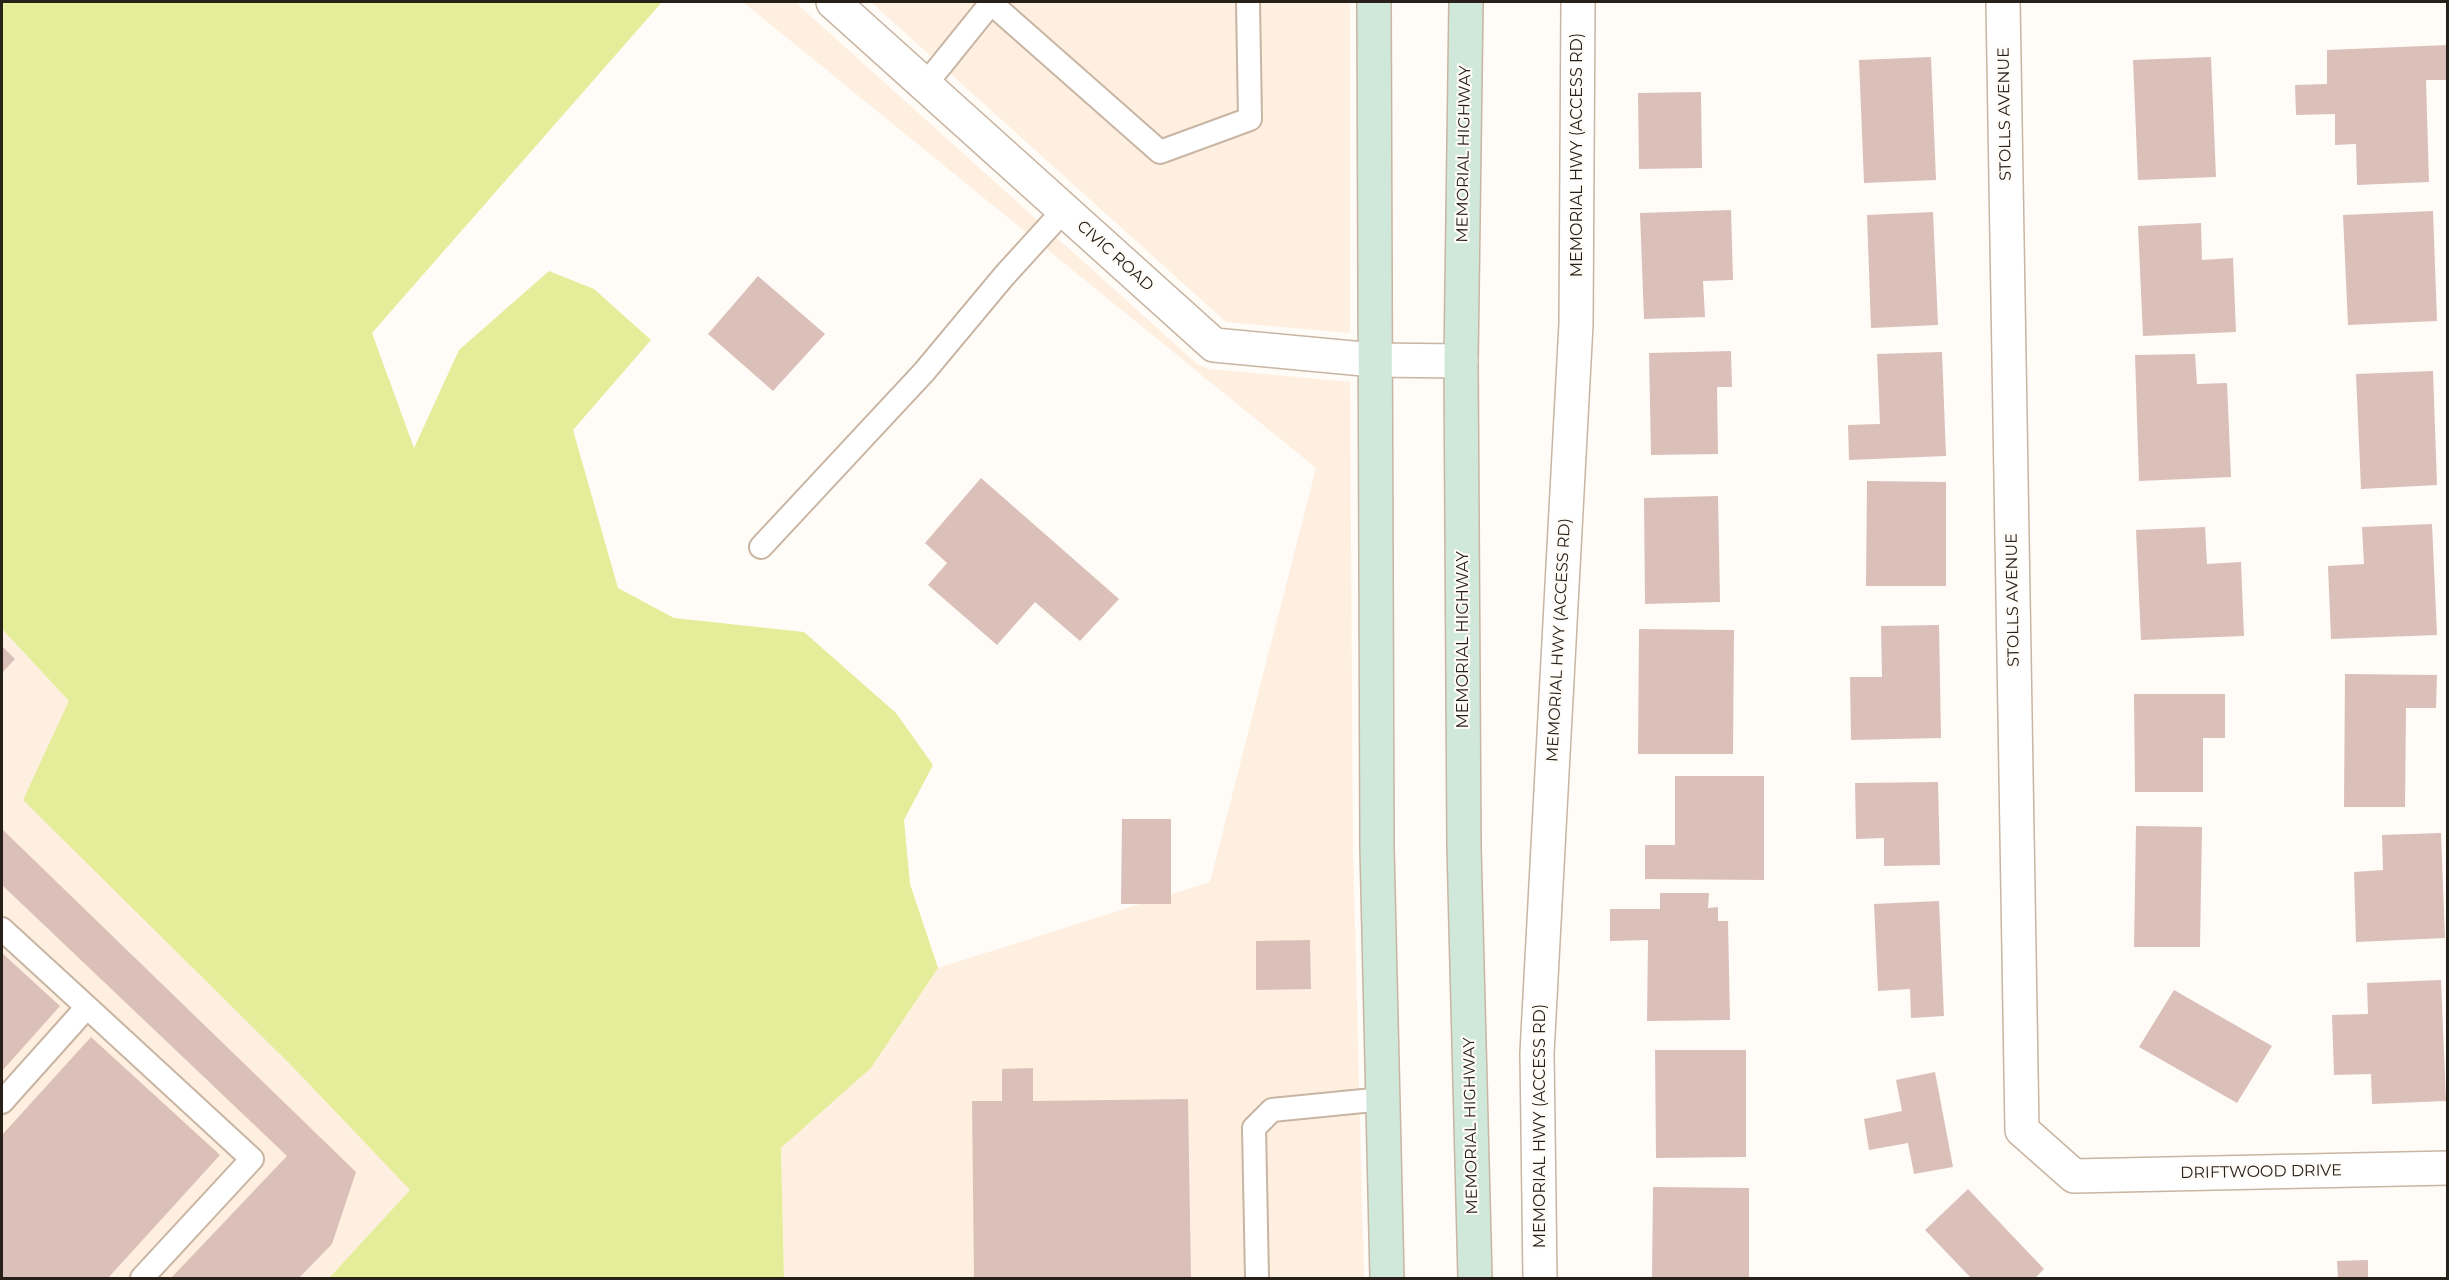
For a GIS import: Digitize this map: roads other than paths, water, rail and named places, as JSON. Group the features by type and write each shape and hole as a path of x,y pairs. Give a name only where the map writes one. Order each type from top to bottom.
{"main road":[{"path":"1374,2 1377,847 1388,1278"},
{"name":"MEMORIAL HIGHWAY","path":"1466,2 1461,361 1465,858 1475,1278"}],"street":[{"name":"CIVIC ROAD","path":"833,2 1214,345 1374,360 1461,361"},
{"name":"MEMORIAL HWY (ACCESS RD)","path":"1540,1278 1537,1053 1576,324 1578,2"},
{"name":"STOLLS AVENUE","path":"2003,2 2022,1130 2074,1176"},
{"name":"DRIFTWOOD DRIVE","path":"2074,1176 2448,1168"}],"lane":[{"path":"926,85 991,3 1160,152 1250,119 1248,2"},
{"path":"761,547 924,372 1004,276 1064,210"},
{"path":"2,928 252,1159 142,1278"},
{"path":"2,1102 87,1007"},
{"path":"1257,1278 1254,1128 1272,1110 1383,1099"}]}
